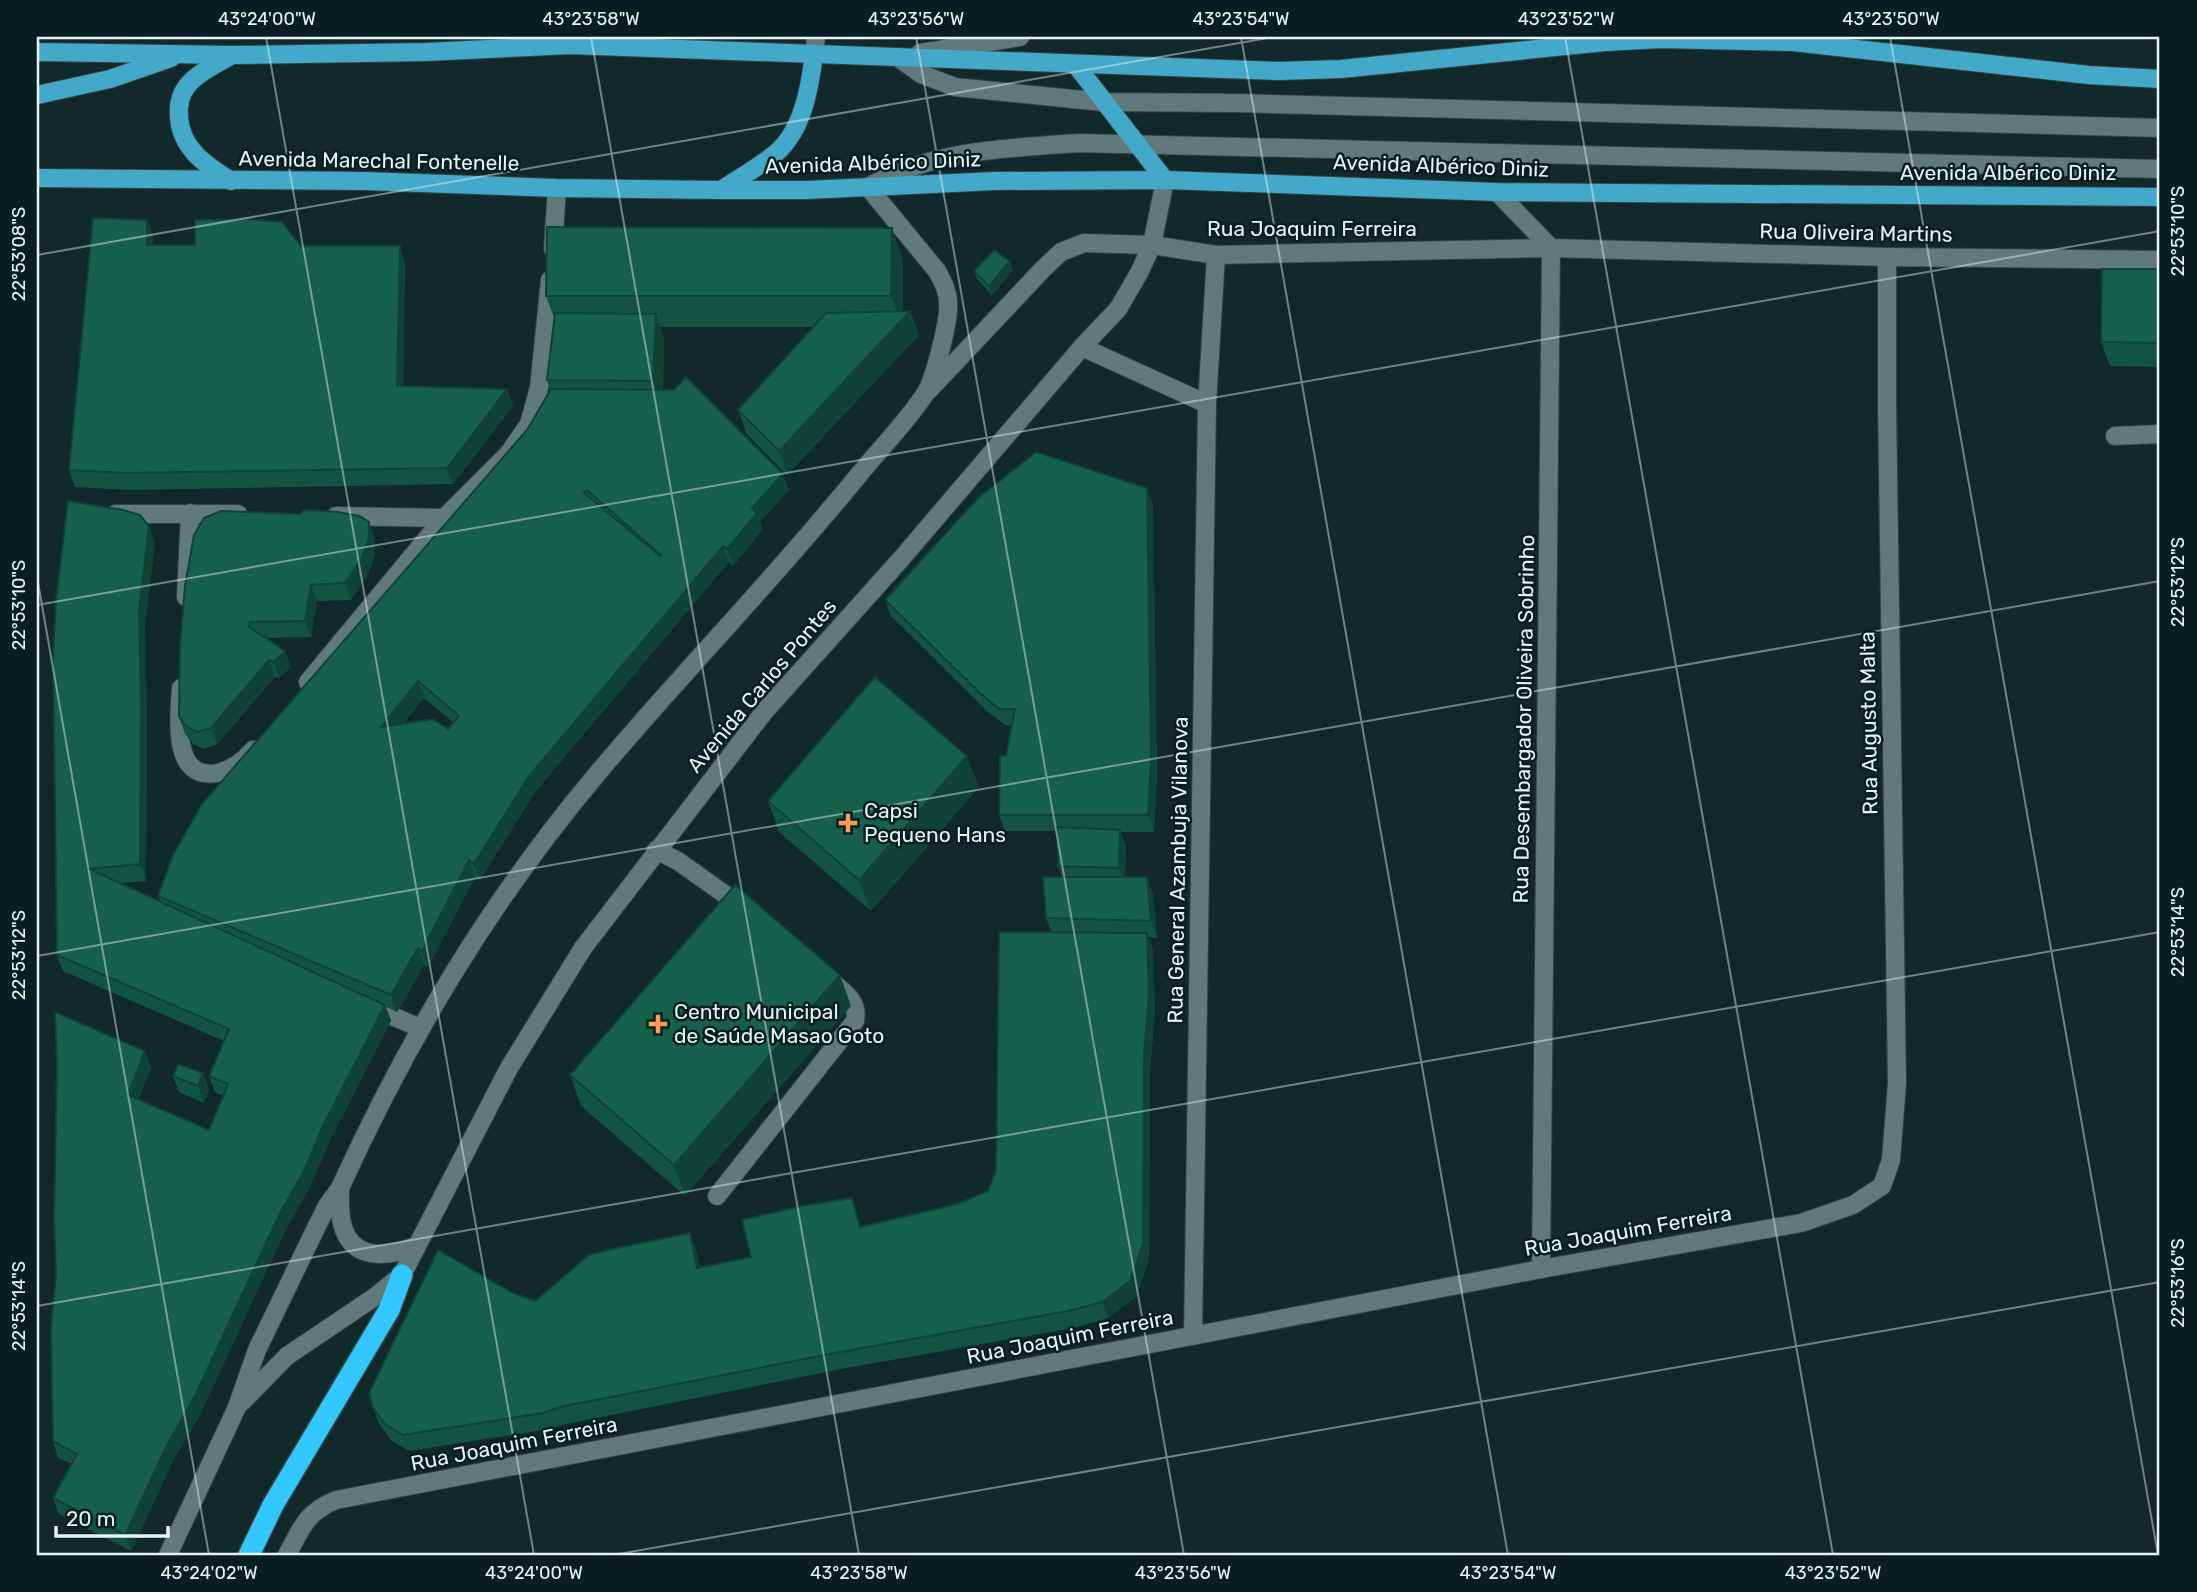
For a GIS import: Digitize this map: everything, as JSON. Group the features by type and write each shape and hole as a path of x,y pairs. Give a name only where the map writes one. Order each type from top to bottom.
{"highway":[{"path":"249,1555 273,1506 389,1310 402,1275"}],"main road":[{"path":"37,52 232,55 426,52 566,40 815,45 897,57 1278,71 1341,69 1605,42 1674,40 1793,42 2089,75 2160,79"},
{"path":"721,190 765,161 786,142 809,91 815,45"},
{"path":"37,95 110,79 181,54"},
{"path":"232,55 187,86 178,104 179,127 187,146 203,163 232,181"},
{"path":"1075,64 1165,180"},
{"name":"Avenida Marechal Fontenelle","path":"37,178 364,181 557,188 721,190"},
{"name":"Avenida Albérico Diniz","path":"721,190 807,190 995,181 1165,180 1497,192 2160,197"}],"street":[{"path":"897,57 1020,37"},
{"path":"897,57 921,74 955,87 1103,102 1237,103 2160,128"},
{"path":"868,187 893,172 921,163 1002,149 1079,143 2160,169"},
{"name":"Avenida Carlos Pontes","path":"237,1407 287,1356 376,1296 402,1275 509,1068 583,948 764,712 1118,309 1152,245 1165,180"},
{"name":"Avenida Carlos Pontes","path":"168,1555 237,1407 262,1338 313,1234 340,1188 420,1028 478,932 520,870 597,774 836,503 926,392 947,324 948,302 944,284 937,271 868,187"},
{"path":"297,695 444,518 509,453 529,424 535,409 551,277 557,188"},
{"path":"1497,192 1551,248"},
{"name":"Rua Joaquim Ferreira","path":"926,392 1061,252 1084,243 1152,245 1216,255 1551,248"},
{"name":"Rua Oliveira Martins","path":"1551,248 1887,257 2160,260"},
{"name":"Rua Desembargador Oliveira Sobrinho","path":"1541,1269 1551,248"},
{"name":"Rua General Azambuja Vilanova","path":"1194,1336 1207,404 1216,255"},
{"name":"Rua Augusto Malta","path":"1882,1186 1891,1160 1897,1083 1887,257"},
{"path":"1082,347 1207,404"},
{"path":"2115,436 2160,434"},
{"path":"184,618 190,513"},
{"path":"111,514 257,514"},
{"path":"324,515 444,518"},
{"path":"181,671 179,723 182,752 192,769 207,775 227,771 246,758 263,737"},
{"path":"656,850 678,861 762,924"},
{"path":"717,1196 855,1021 857,1010 854,1001 813,967"},
{"path":"350,997 420,1028"},
{"name":"Rua Joaquim Ferreira","path":"287,1555 305,1521 335,1500 1541,1269 1801,1223 1853,1205 1882,1186"},
{"name":"Avenida Carlos Pontes","path":"340,1188 341,1222 353,1243 373,1254 385,1255 416,1245"}],"building":[{"path":"93,218 147,220 147,245 195,245 195,220 246,219 282,222 301,246 400,246 397,386 507,389 447,468 124,473 69,470"},
{"path":"547,227 892,228 891,296 546,296"},
{"path":"994,250 1010,261 989,286 974,271"},
{"path":"2102,269 2160,269 2160,343 2101,342"},
{"path":"910,311 779,451 738,410 826,313"},
{"path":"555,313 656,314 653,381 547,380"},
{"path":"686,377 783,474 752,508 757,513 727,549 723,546 529,776 474,864 469,860 422,951 418,948 391,995 158,896 173,855 202,804 527,430 551,389 674,390","holes":["587,490 661,555 584,493","418,681 459,716 448,729 433,719 381,727"]},
{"path":"1036,452 1147,488 1151,758 1148,815 999,815 1000,756 1006,756 1015,709 999,709 981,694 885,600 978,498"},
{"path":"68,501 140,515 149,526 139,610 140,864 89,869 385,1005 323,1126 304,1171 279,1215 194,1398 168,1443 125,1535 53,1498 77,1454 53,1441 51,1329 56,1274 55,1012 145,1051 128,1095 209,1130 228,1084 209,1076 229,1029 57,955 53,657 56,600"},
{"path":"304,510 338,512 359,516 369,522 369,537 362,558 345,583 311,585 305,621 250,622 249,627 285,651 274,662 269,660 211,728 198,732 187,727 179,717 180,647 185,586 194,535 204,518 221,511 300,514"},
{"path":"875,677 967,756 859,880 768,801"},
{"path":"1057,827 1120,830 1119,868 1058,866"},
{"path":"1043,877 1147,877 1151,921 1046,918"},
{"path":"735,885 840,975 674,1165 570,1075"},
{"path":"999,932 1147,933 1149,995 1144,1054 1143,1244 1130,1281 1102,1302 1068,1311 835,1353 560,1407 543,1413 403,1435 386,1425 373,1408 369,1393 438,1250 513,1293 535,1301 589,1255 612,1249 690,1233 697,1268 751,1257 742,1220 801,1206 852,1198 860,1227 957,1204 988,1191 996,1170"},
{"path":"178,1064 203,1073 198,1086 173,1076"}],"place":[{"name":"Capsi Pequeno Hans","path":"848,823"},
{"name":"Centro Municipal de Saúde Masao Goto","path":"658,1024"}]}
